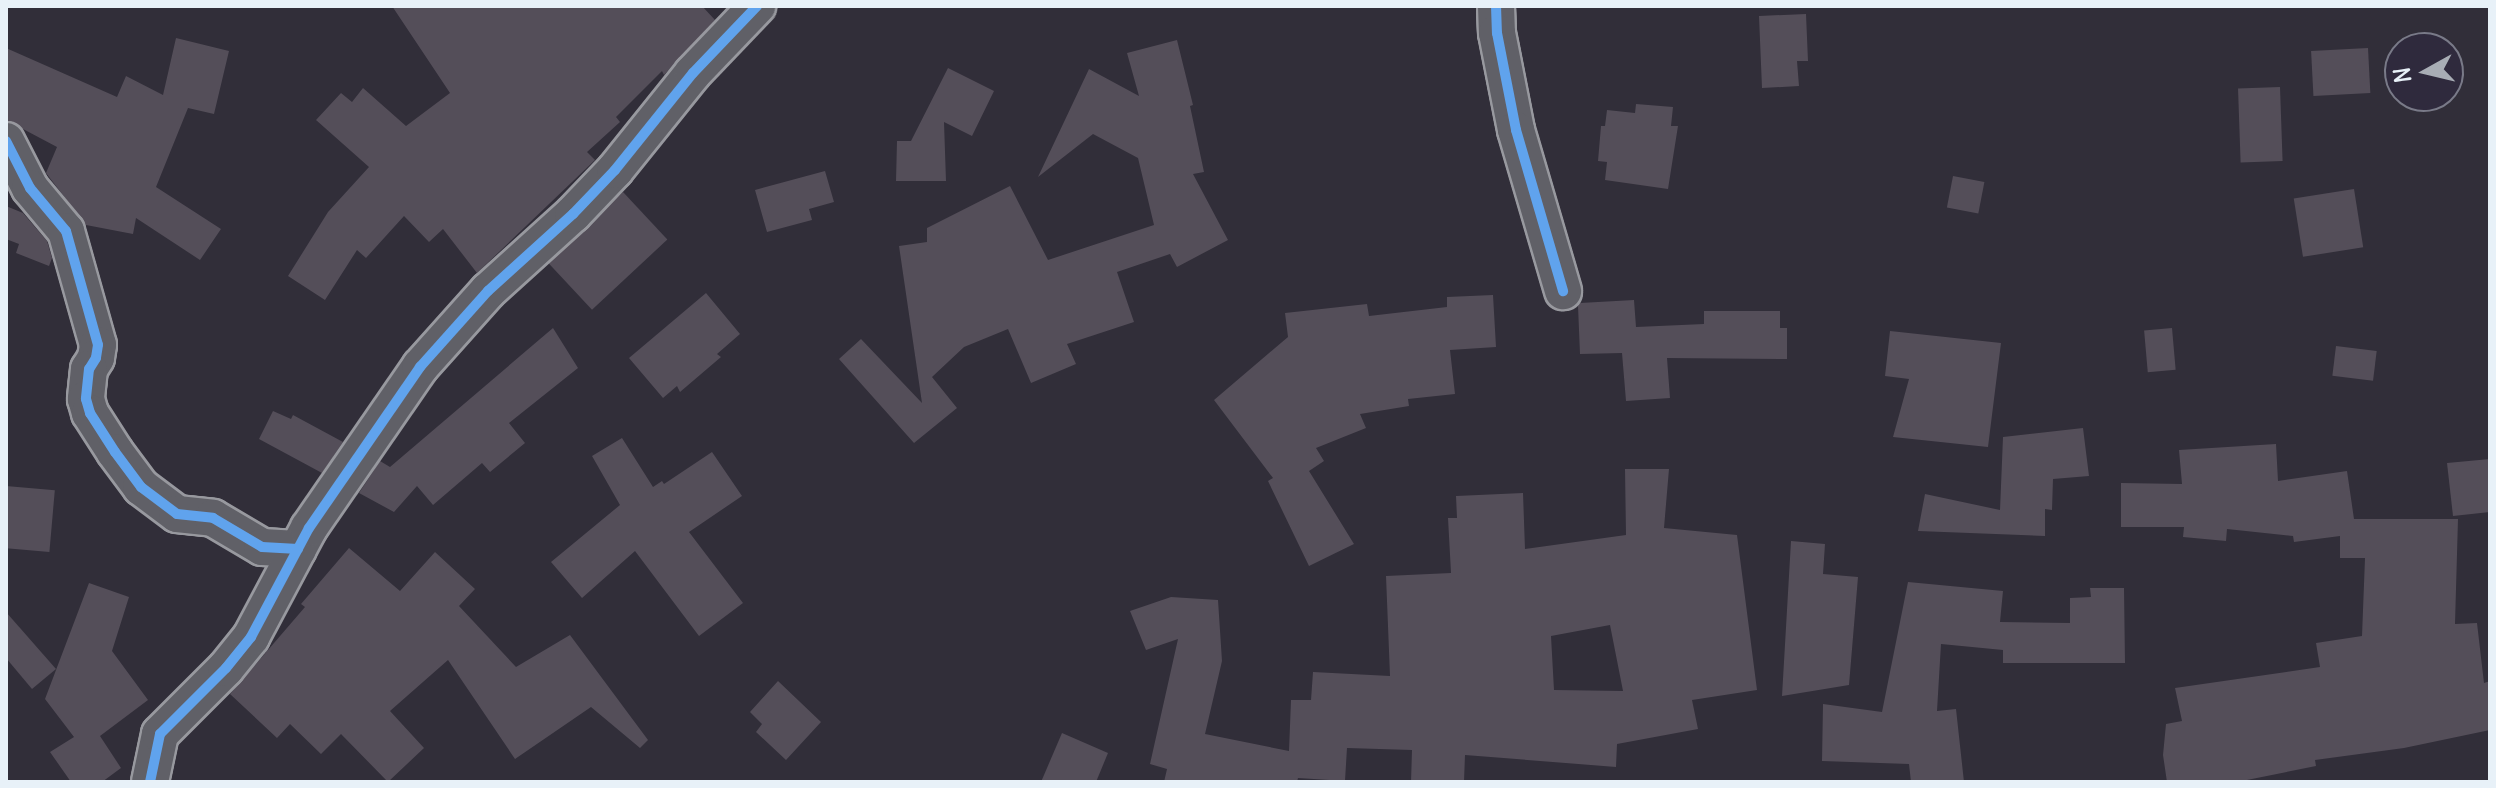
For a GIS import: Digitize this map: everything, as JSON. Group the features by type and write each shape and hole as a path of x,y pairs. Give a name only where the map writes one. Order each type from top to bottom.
{"street":[{"path":"150,782 160,734 226,668 251,637 298,549 381,420 448,333 615,170 693,73 757,6"},
{"path":"1496,6 1499,46 1516,130 1563,291"},
{"path":"6,141 30,188 66,231 98,345 96,358 89,369 86,399 90,413 115,452 141,487 177,514 213,518 262,547 298,549"}],"building":[{"path":"392,6 702,6 715,20 664,75 662,71 616,117 620,122 587,152 595,160 477,273 443,229 429,242 404,216 366,258 357,250 325,300 288,276 328,212 369,167 316,120 341,93 352,102 363,88 406,126 450,93"},
{"path":"1806,14 1808,61 1797,61 1799,86 1762,88 1759,16"},
{"path":"176,38 229,51 214,114 188,108 156,187 221,229 200,260 136,218 133,234 86,225 46,173 57,147 6,120 6,48 117,97 126,76 163,95"},
{"path":"1177,40 1193,105 1190,106 1204,172 1193,174 1228,240 1177,267 1170,254 1117,272 1134,322 1067,344 1076,364 1031,383 1008,329 964,347 932,377 957,408 914,443 839,359 861,339 922,403 899,246 927,242 927,228 1010,186 1048,260 1154,225 1138,158 1093,134 1038,177 1089,69 1139,96 1127,53"},
{"path":"2368,48 2370,93 2313,96 2311,51"},
{"path":"948,68 994,91 972,136 944,122 946,181 896,181 897,141 911,141"},
{"path":"2280,87 2283,161 2241,162 2238,88"},
{"path":"1636,104 1673,107 1671,126 1678,126 1668,189 1605,180 1607,162 1598,161 1601,126 1605,126 1607,110 1635,113"},
{"path":"825,171 834,202 809,209 812,220 767,232 755,190"},
{"path":"1953,176 1984,182 1978,214 1947,207"},
{"path":"2354,189 2363,247 2303,257 2294,199"},
{"path":"623,192 667,240 592,310 548,262"},
{"path":"6,206 23,213 47,241 52,258 49,266 16,253 19,244 6,239"},
{"path":"706,293 740,334 717,354 721,357 680,392 677,386 663,398 629,358"},
{"path":"1493,295 1496,347 1450,350 1455,394 1408,399 1409,406 1360,414 1366,428 1316,448 1324,461 1309,471 1354,544 1309,566 1268,481 1273,478 1214,400 1288,337 1285,313 1367,304 1369,316 1447,307 1447,297"},
{"path":"1634,300 1636,327 1704,324 1704,311 1780,311 1780,328 1787,328 1787,359 1667,358 1670,398 1626,401 1622,353 1580,354 1578,306 1580,303"},
{"path":"553,328 578,368 509,423 525,443 490,472 482,463 433,505 417,486 394,512 359,493 380,461 390,467"},
{"path":"2172,328 2176,370 2148,372 2144,330"},
{"path":"1890,331 2001,343 1988,447 1893,437 1909,379 1885,376"},
{"path":"2336,346 2377,351 2373,381 2332,376"},
{"path":"273,411 291,419 293,415 343,442 322,473 259,439"},
{"path":"2083,428 2089,476 2053,479 2052,510 2045,509 2045,536 1918,531 1925,494 2000,510 2003,437"},
{"path":"622,438 653,487 662,481 664,484 712,452 742,496 689,532 743,603 699,636 635,551 582,598 551,562 620,505 592,456"},
{"path":"2276,444 2278,481 2347,471 2354,519 2458,519 2455,624 2477,623 2484,683 2490,681 2490,730 2404,748 2315,760 2316,766 2237,782 2167,782 2163,755 2166,724 2182,721 2175,688 2320,667 2316,643 2362,636 2365,558 2340,558 2340,536 2294,542 2293,536 2227,529 2226,541 2183,537 2184,527 2121,527 2121,483 2182,484 2179,450"},
{"path":"2490,459 2490,512 2453,516 2447,463"},
{"path":"1625,469 1669,469 1664,528 1737,535 1757,690 1692,700 1698,729 1617,744 1616,767 1465,755 1464,782 1411,782 1412,750 1347,748 1345,781 1298,778 1297,782 1164,782 1167,769 1150,764 1178,639 1146,650 1130,611 1171,597 1218,600 1222,661 1205,734 1289,751 1291,700 1311,700 1313,672 1390,676 1386,576 1451,573 1448,518 1457,518 1456,496 1523,493 1525,549 1626,535","holes":["1610,625 1623,691 1554,690 1551,636"]},
{"path":"6,486 55,490 49,552 6,548"},
{"path":"1791,541 1825,544 1823,574 1858,577 1849,685 1782,696"},
{"path":"349,548 400,591 435,552 475,589 459,606 516,667 570,635 648,740 640,748 591,707 515,759 448,660 390,711 424,748 388,782 341,734 321,754 290,724 277,738 230,694 305,607 301,604"},
{"path":"1908,582 2003,591 2000,622 2070,623 2070,598 2091,597 2090,588 2124,588 2125,663 2003,663 2003,650 1941,644 1937,711 1956,709 1964,782 1911,782 1909,764 1822,761 1823,704 1882,712"},
{"path":"89,583 129,597 112,651 148,700 100,736 121,768 102,782 71,782 50,752 74,737 45,699"},
{"path":"6,612 56,669 32,689 6,658"},
{"path":"778,681 821,722 786,760 756,732 762,724 750,712"},
{"path":"1062,733 1108,753 1096,782 1041,782"}],"cycle path":[{"path":"150,782 160,734 226,668 251,637 309,528 420,367 488,291 573,214 615,170 693,73 757,6"},
{"path":"1496,6 1497,33 1516,130 1563,291"},
{"path":"6,141 30,188 66,231 98,345 96,358 89,369 86,399 90,413 115,452 141,487 177,514 213,518 262,547 298,549"}]}
